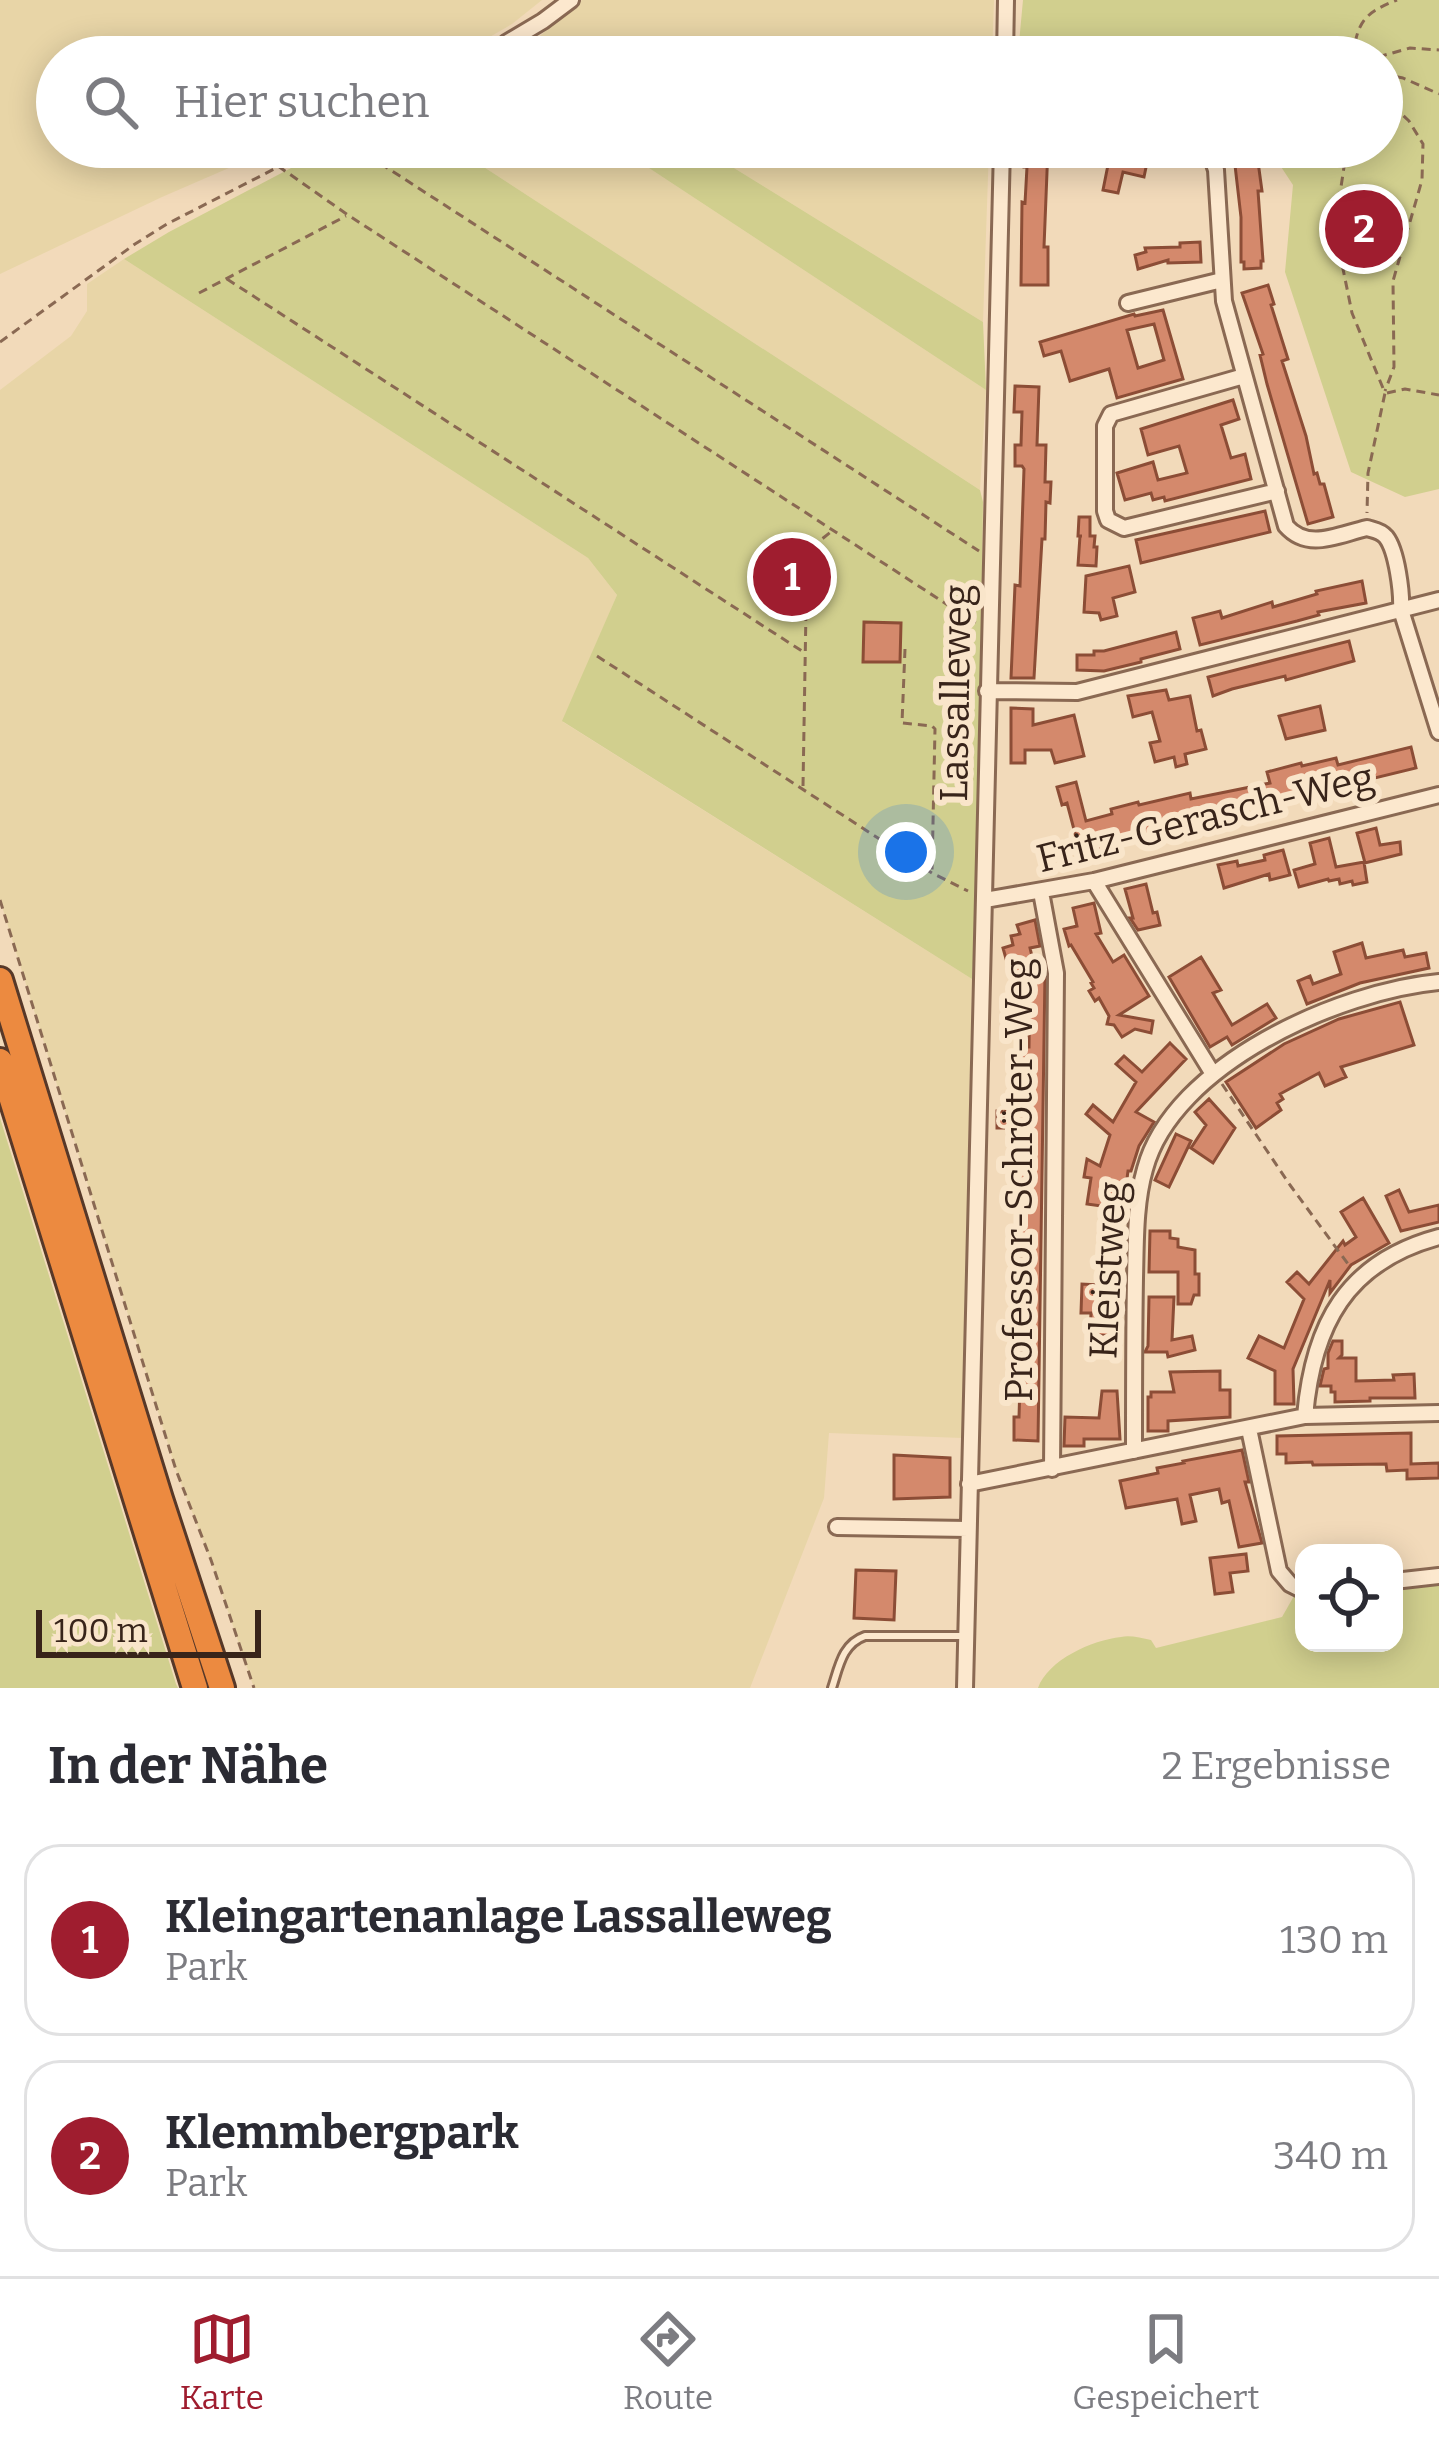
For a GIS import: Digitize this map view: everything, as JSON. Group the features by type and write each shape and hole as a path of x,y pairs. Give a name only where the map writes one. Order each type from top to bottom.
{"highway":[{"path":"0,980 222,1688"},
{"path":"0,1061 195,1688"}],"street":[{"path":"518,36 571,0"},
{"path":"1005,36 1006,0"},
{"name":"Lassalleweg","path":"964,1688 1001,168"},
{"path":"1215,168 1224,301 1286,526 1297,538 1311,541 1366,528 1386,537 1402,592 1401,610 1439,732"},
{"path":"1128,303 1222,280"},
{"path":"1244,376 1111,414 1106,426 1105,511 1108,520 1124,528 1276,491"},
{"path":"988,691 1077,692 1439,601"},
{"name":"Fritz-Gerasch-Weg","path":"986,900 1094,881 1439,795"},
{"path":"1094,881 1214,1074"},
{"name":"Professor-Schröter-Weg","path":"1041,892 1056,973 1052,1469"},
{"name":"Kleistweg","path":"1134,1451 1136,1246 1145,1168 1157,1138 1182,1104 1214,1074 1274,1034 1329,1009 1439,982"},
{"path":"1305,1417 1311,1366 1333,1310 1378,1263 1439,1237"},
{"path":"969,1484 1305,1417 1439,1413"},
{"path":"1249,1429 1280,1571 1295,1586"},
{"path":"837,1527 968,1529"},
{"path":"1403,1580 1439,1576"}],"lane":[{"path":"832,1688 852,1641 865,1636 966,1636"}],"path":[{"path":"1356,36 1366,15 1397,0"},
{"path":"1403,50 1439,50"},
{"path":"1403,78 1439,94"},
{"path":"1366,528 1368,473 1394,367 1393,281 1422,179 1423,144 1403,115"},
{"path":"1,340 135,244 274,168"},
{"path":"281,168 989,631"},
{"path":"387,168 990,559"},
{"path":"1344,168 1338,208 1342,264 1352,313 1385,393"},
{"path":"199,293 348,215"},
{"path":"227,279 805,653"},
{"path":"1385,393 1405,388 1439,395"},
{"path":"802,790 807,551 833,530"},
{"path":"905,649 902,723 934,729 932,873"},
{"path":"597,656 932,873 986,900"},
{"path":"0,900 176,1470 254,1688"},
{"path":"1214,1074 1359,1279"}],"shaded area":[{"path":"0,0 542,0 491,36 36,36 36,168 229,168 0,274"},
{"path":"582,0 994,0 993,36 540,36"},
{"path":"1023,0 1439,0 1439,489 1405,497 1351,472 1285,272 1293,185 1282,168 1403,168 1403,36 1020,36"},
{"path":"291,168 485,168 980,490 977,900 972,979 562,721 617,595 588,558 124,259"},
{"path":"485,168 649,168 986,390 980,490"},
{"path":"649,168 734,168 983,322 986,390"},
{"path":"734,168 988,168 983,322"},
{"path":"124,259 588,558 617,595 563,722 972,979 962,1438 829,1433 824,1498 750,1688 254,1688 176,1470 0,900 0,390 71,336 87,311 87,284"},
{"path":"0,1118 176,1684 178,1688 0,1688"},
{"path":"1439,1581 1439,1688 1038,1688 1061,1660 1097,1642 1132,1637 1151,1640 1156,1648 1282,1617 1294,1596 1295,1652 1403,1652 1403,1585"}],"building":[{"path":"1027,168 1047,168 1044,247 1048,247 1048,285 1021,285"},
{"path":"1107,168 1146,168 1144,177 1123,172 1118,193 1103,190"},
{"path":"1235,168 1259,168 1261,268 1244,269 1241,262"},
{"path":"1200,242 1201,262 1168,260 1138,269 1135,255 1146,252 1145,248"},
{"path":"1268,285 1288,359 1282,361 1314,474 1324,484 1333,517 1308,524 1242,293"},
{"path":"1163,310 1183,379 1117,398 1109,369 1070,381 1061,351 1044,356 1040,342","holes":["1154,324 1164,360 1138,368 1127,330"]},
{"path":"1015,386 1039,387 1037,445 1046,445 1045,482 1051,482 1042,539 1034,678 1011,678 1024,469 1015,466 1022,412 1014,412"},
{"path":"1233,400 1239,419 1221,425 1231,458 1245,454 1251,479 1165,501 1164,497 1153,500 1151,493 1125,500 1117,473 1153,462 1158,480 1187,473 1179,446 1148,455 1141,429"},
{"path":"1265,511 1270,532 1141,563 1136,540"},
{"path":"1079,517 1090,517 1096,566 1078,565"},
{"path":"1129,566 1135,592 1113,598 1117,616 1101,620 1099,613 1084,612 1086,576"},
{"path":"1362,581 1366,603 1200,645 1193,618 1220,611 1222,618 1272,602 1273,607"},
{"path":"864,622 901,623 900,662 863,662"},
{"path":"1176,632 1180,649 1104,671 1077,670 1077,655 1094,655 1094,651"},
{"path":"1349,641 1354,661 1213,696 1208,677"},
{"path":"1166,690 1169,700 1190,696 1206,749 1185,754 1187,764 1176,767 1174,757 1155,762 1150,743 1160,741 1152,712 1133,717 1128,696"},
{"path":"1320,706 1325,730 1286,739 1279,716"},
{"path":"1011,708 1033,709 1033,725 1074,715 1084,756 1055,763 1051,750 1025,750 1025,763 1011,763"},
{"path":"1411,747 1416,768 1085,853 1057,787 1076,782 1086,821 1138,802 1190,793 1191,799 1270,783 1267,772 1301,763 1336,758 1338,765"},
{"path":"1376,828 1380,845 1400,842 1401,854 1365,863 1357,833"},
{"path":"1329,838 1336,867 1364,862 1367,882 1340,884 1339,879 1328,879 1299,887 1294,870 1315,864 1310,843"},
{"path":"1283,850 1290,875 1270,880 1269,874 1224,888 1218,865 1265,860 1264,855"},
{"path":"1146,884 1160,925 1138,930 1130,918 1125,889"},
{"path":"1094,903 1101,933 1096,934 1113,962 1124,955 1149,996 1119,1015 1153,1021 1151,1033 1135,1029 1122,1037 1114,1025 1107,1024 1109,1016 1089,991 1093,982 1069,946 1064,929 1077,926 1073,908"},
{"path":"1035,920 1040,946 1030,948 1036,973 1010,973 1003,948 1013,945 1011,936 1020,934 1017,925"},
{"path":"1362,943 1366,958 1403,950 1405,957 1426,953 1429,968 1360,983 1307,1004 1298,981 1310,976 1313,984 1341,974 1334,952"},
{"path":"1201,957 1221,990 1213,993 1232,1025 1267,1004 1276,1018 1232,1045 1227,1037 1210,1047 1169,977"},
{"path":"1030,973 1045,974 1038,1441 1014,1440 1020,1384 1012,1384 1013,1357 1021,1357 1022,1318 1015,1318 1016,1293 1018,1283 1023,1283 1023,1258 1014,1258 1015,1229 1024,1229 1026,1195 1018,1195 1016,1128 997,1128 997,1111 1016,1112 1016,1106 1026,1106 1030,1098 1030,1073 1020,1072 1020,1047 1029,1047"},
{"path":"1400,1002 1414,1045 1341,1067 1346,1077 1325,1086 1319,1073 1280,1094 1281,1110 1256,1128 1226,1082 1284,1044 1339,1019"},
{"path":"1170,1043 1186,1059 1136,1112 1154,1122 1128,1171 1123,1209 1087,1204 1091,1178 1084,1177 1087,1159 1100,1166 1110,1135 1086,1114 1093,1105 1113,1122 1136,1082 1116,1064 1124,1056 1142,1072"},
{"path":"1209,1099 1235,1128 1213,1163 1191,1148 1206,1125 1195,1112"},
{"path":"1176,1134 1191,1141 1169,1187 1155,1180"},
{"path":"1399,1190 1409,1212 1439,1205 1439,1222 1401,1231 1386,1196"},
{"path":"1363,1198 1389,1243 1351,1265 1330,1293 1330,1280 1293,1369 1294,1404 1275,1404 1275,1371 1248,1358 1259,1336 1284,1348 1304,1299 1287,1282 1297,1272 1309,1284 1343,1241 1345,1245 1356,1237 1341,1212"},
{"path":"1150,1231 1170,1231 1178,1247 1195,1250 1199,1295 1194,1295 1191,1304 1178,1304 1178,1272 1149,1272"},
{"path":"1101,1274 1123,1275 1120,1336 1090,1335 1091,1313 1081,1313 1082,1284 1100,1285"},
{"path":"1149,1297 1174,1297 1172,1340 1192,1336 1195,1350 1168,1357 1167,1352 1145,1352"},
{"path":"1333,1341 1342,1341 1339,1358 1356,1358 1356,1381 1414,1374 1415,1398 1335,1402 1331,1386 1320,1386"},
{"path":"1220,1371 1220,1390 1230,1390 1230,1417 1168,1421 1168,1431 1148,1431 1148,1397 1151,1392 1174,1392 1170,1372"},
{"path":"1102,1391 1117,1391 1120,1439 1084,1439 1084,1446 1064,1446 1065,1417 1099,1418"},
{"path":"1411,1433 1411,1464 1439,1463 1439,1478 1407,1479 1407,1470 1387,1471 1386,1464 1286,1463 1286,1454 1277,1454 1277,1436"},
{"path":"1242,1450 1249,1482 1245,1482 1262,1543 1239,1547 1229,1501 1222,1503 1219,1489 1190,1495 1196,1521 1182,1524 1177,1499 1126,1508 1120,1481 1158,1473 1157,1468 1183,1461"},
{"path":"894,1455 950,1458 950,1497 894,1499"},
{"path":"1246,1554 1248,1571 1230,1573 1233,1592 1215,1594 1210,1558"},
{"path":"856,1570 896,1571 894,1620 854,1618"}],"place":[{"name":"Klemmbergpark","path":"1364,229"},
{"name":"Kleingartenanlage Lassalleweg","path":"792,577"}]}
